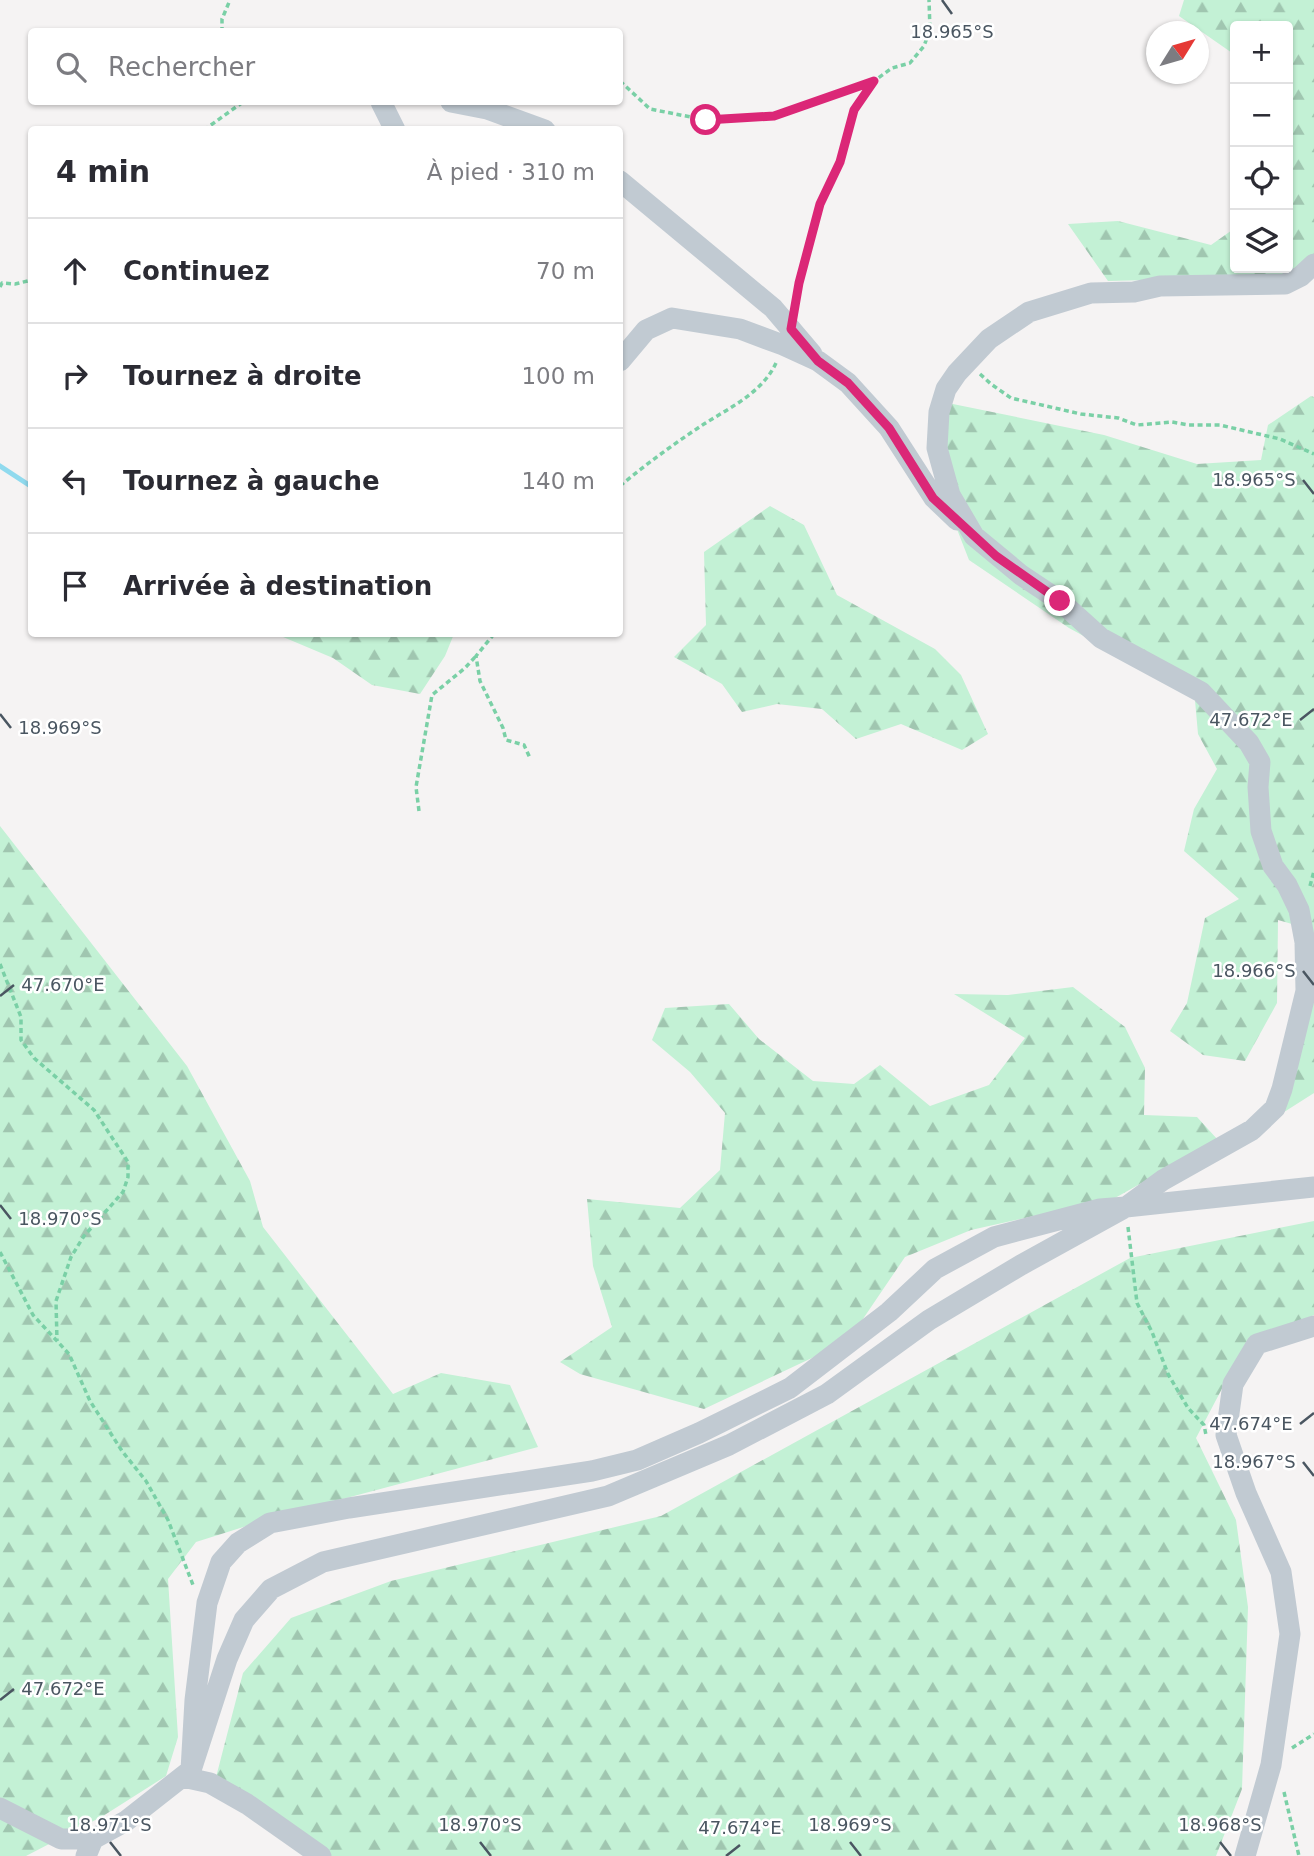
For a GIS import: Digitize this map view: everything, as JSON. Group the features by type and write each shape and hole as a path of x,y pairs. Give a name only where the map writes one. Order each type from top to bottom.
{"street":[{"path":"383,105 393,126"},
{"path":"467,105 487,109 534,126"},
{"path":"69,1856 90,1848 187,1774 227,1659 244,1620 271,1589 323,1562 608,1496 729,1445 827,1394 929,1320 1126,1207 1163,1180 1252,1130 1275,1108 1282,1090 1306,990 1305,942 1299,910 1267,853 1259,814 1260,762 1248,743 1201,692 1101,638 1068,607 1021,575 974,536 933,498 889,428 848,383 787,337 773,308 623,183"},
{"path":"974,536 950,495 937,448 939,412 946,389 963,366 989,339 1029,312 1091,293 1134,292 1160,286 1285,284 1301,276 1314,264"},
{"path":"623,357 646,330 672,318 787,337"},
{"path":"187,1774 207,1603 221,1562 238,1543 271,1523 349,1508 592,1471 637,1460 790,1388 879,1320 935,1269 994,1237 1100,1209 1314,1187"},
{"path":"1245,1856 1271,1765 1290,1634 1281,1572 1246,1493 1226,1435 1233,1384 1258,1344 1314,1326"},
{"path":"187,1774 247,1804 321,1856"},
{"path":"0,1808 61,1839 90,1848"}],"path":[{"path":"222,28 222,19 230,0"},
{"path":"623,84 650,109 706,120 774,116 874,81 892,68 910,63 924,46 930,30 929,0"},
{"path":"623,484 665,451 759,387 774,367 787,337 820,204 840,162 854,110 874,81"},
{"path":"210,126 239,105"},
{"path":"0,287 2,284 28,281"},
{"path":"963,366 974,367 991,384 1011,398 1082,414 1118,418 1138,425 1172,422 1220,425 1280,439 1314,454"},
{"path":"419,811 416,787 432,695 465,668 492,637"},
{"path":"476,656 480,681 506,740 524,745 530,758"},
{"path":"0,964 21,1017 21,1040 34,1059 94,1110 128,1161 128,1177 123,1192 84,1236 71,1257 56,1301 57,1341"},
{"path":"1126,1207 1137,1303 1152,1332 1168,1374 1188,1408 1203,1425 1208,1439"},
{"path":"0,1252 33,1315 69,1354 90,1401 122,1451 146,1482 168,1520 204,1620"},
{"path":"1282,1782 1299,1856"}],"green space":[{"path":"1184,0 1314,0 1314,276 1108,281 1068,224 1118,221 1211,245 1230,232 1230,273 1293,273 1293,21 1230,21 1230,52 1209,37 1209,21 1186,21 1179,16"},
{"path":"1311,396 1314,397 1314,1093 1281,1114 1306,928 1278,920 1277,1003 1245,1061 1203,1055 1170,1031 1187,1003 1205,918 1239,899 1184,851 1194,809 1217,769 1198,734 1194,689 1133,663 1069,628 969,560 937,478 943,402 1104,435 1197,464 1261,460 1268,425"},
{"path":"770,506 804,525 837,595 935,649 961,675 988,734 962,750 901,724 856,739 822,709 777,704 742,712 722,684 674,657 706,625 704,552"},
{"path":"283,637 453,637 445,656 420,694 372,685 333,658"},
{"path":"0,826 187,1066 250,1181 263,1227 393,1394 441,1373 510,1385 538,1447 275,1517 196,1542 168,1579 178,1737 166,1776 103,1816 26,1856 0,1856"},
{"path":"1073,987 1125,1027 1145,1068 1144,1115 1197,1117 1218,1140 1115,1198 971,1230 905,1257 848,1341 704,1409 580,1374 560,1362 612,1327 593,1266 587,1199 680,1208 720,1170 725,1113 690,1072 652,1040 665,1008 729,1004 759,1039 813,1081 854,1084 880,1065 930,1106 989,1085 1025,1038 954,994 1008,995"},
{"path":"1314,1221 1314,1315 1245,1345 1196,1438 1236,1520 1248,1607 1242,1789 1216,1856 316,1856 214,1785 243,1673 291,1618 391,1581 661,1516 1130,1258"}],"waterway":[{"path":"0,466 28,484"}],"route":[{"path":"706,120 774,116 874,81 854,110 840,162 820,204 799,283 791,329 818,361 848,383 889,428 933,498 996,556 1060,601"}]}
